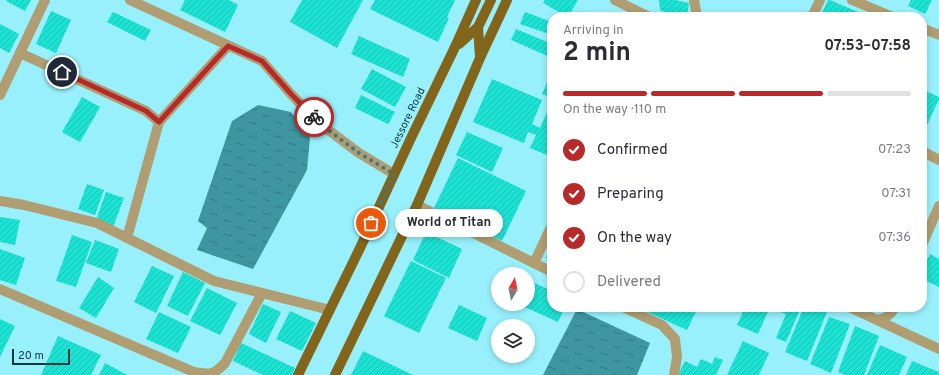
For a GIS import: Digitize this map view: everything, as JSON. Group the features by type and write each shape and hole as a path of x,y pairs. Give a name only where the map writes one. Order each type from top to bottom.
{"main road":[{"name":"Jessore Road","path":"298,375 455,48 476,0"},
{"path":"455,48 478,27 491,0"},
{"path":"335,375 417,205 480,58 508,0"},
{"path":"478,27 480,58"}],"street":[{"path":"0,95 45,0"},
{"path":"130,0 262,61 319,123 359,153 394,174"},
{"path":"615,0 639,12"},
{"path":"694,0 696,12"},
{"path":"814,12 820,0"},
{"path":"852,0 881,12"},
{"path":"927,30 939,35"},
{"path":"127,238 159,122 228,46"},
{"path":"20,53 146,111 159,122"},
{"path":"927,154 939,160"},
{"path":"0,201 24,205 97,224 214,281 330,310"},
{"path":"417,205 547,270"},
{"path":"927,234 939,206"},
{"path":"534,263 547,235"},
{"path":"0,289 194,372 207,375 212,375 218,371 225,363 262,293"},
{"path":"639,312 662,326 675,339 677,357 672,375"},
{"path":"860,312 939,349"},
{"path":"877,320 885,318 892,312"}],"water":[{"path":"258,105 291,112 310,138 307,170 253,269 197,250 207,228 198,221 232,121"},
{"path":"575,312 583,312 650,343 637,375 543,375"}],"building":[{"path":"31,0 25,11 6,1"},
{"path":"185,0 229,0 238,5 225,32 180,10"},
{"path":"302,0 363,0 337,48 290,22"},
{"path":"375,0 455,0 438,42 370,9"},
{"path":"545,0 578,0 571,12 559,12 543,3"},
{"path":"659,0 675,0 689,3 688,12 665,12 660,10"},
{"path":"828,0 830,0 858,12 822,12"},
{"path":"911,0 932,0 926,12 921,12 908,6"},
{"path":"51,11 71,20 56,53 36,44"},
{"path":"113,12 151,30 145,41 107,22"},
{"path":"525,12 547,20 547,33 520,24"},
{"path":"0,24 19,34 9,53 0,48"},
{"path":"516,29 547,42 547,56 511,40"},
{"path":"359,36 410,59 403,77 351,54"},
{"path":"372,69 406,87 395,107 361,89"},
{"path":"492,79 542,100 532,124 540,128 547,112 547,155 530,148 536,135 528,132 524,143 473,122"},
{"path":"547,82 547,96 542,94"},
{"path":"927,91 939,97 927,125"},
{"path":"361,95 395,112 388,124 355,108"},
{"path":"82,97 100,107 80,142 62,132"},
{"path":"467,132 503,148 492,172 456,155"},
{"path":"458,158 526,191 502,241 434,208"},
{"path":"87,184 104,190 95,215 78,209"},
{"path":"106,192 124,198 113,227 96,220"},
{"path":"0,217 20,220 15,245 0,242"},
{"path":"426,232 462,249 449,278 413,260"},
{"path":"72,235 92,242 76,287 56,281"},
{"path":"95,240 119,249 111,272 86,263"},
{"path":"0,249 25,258 16,285 0,280"},
{"path":"930,254 939,259 939,287 927,281 927,260"},
{"path":"411,261 446,278 419,333 384,316"},
{"path":"152,266 174,276 156,313 134,302"},
{"path":"183,272 205,283 188,316 167,306"},
{"path":"98,277 114,288 96,318 79,308"},
{"path":"535,283 547,289 547,312 563,312 558,322 534,311 535,311"},
{"path":"207,288 237,303 220,335 190,321"},
{"path":"263,304 281,312 266,343 249,334"},
{"path":"459,305 487,318 477,341 448,328"},
{"path":"290,311 316,323 302,351 276,339"},
{"path":"159,312 191,327 178,353 146,339"},
{"path":"647,312 696,312 687,330"},
{"path":"743,312 768,312 758,334 737,325"},
{"path":"781,312 799,312 786,342 776,338 786,314"},
{"path":"802,312 827,312 807,361 785,352"},
{"path":"829,317 850,324 831,373 810,364"},
{"path":"0,319 15,326 0,357"},
{"path":"855,326 879,336 864,375 845,375 838,372"},
{"path":"58,336 101,355 91,375 41,375"},
{"path":"743,341 769,353 759,375 727,375"},
{"path":"241,343 295,368 292,375 263,375 233,361"},
{"path":"880,345 907,357 899,375 867,375"},
{"path":"363,351 413,375 351,375"},
{"path":"715,357 723,360 716,375 678,375 685,361 697,367 701,359 712,364"},
{"path":"912,361 939,372 939,375 906,375"},
{"path":"105,363 127,375 99,375"}],"way so far":[{"path":"314,117 319,123 359,153 394,174 371,223"}],"place":[{"name":"World of Titan","path":"371,223"}],"route":[{"path":"62,72 146,111 159,122 228,46 262,61 291,94 314,117"}]}
